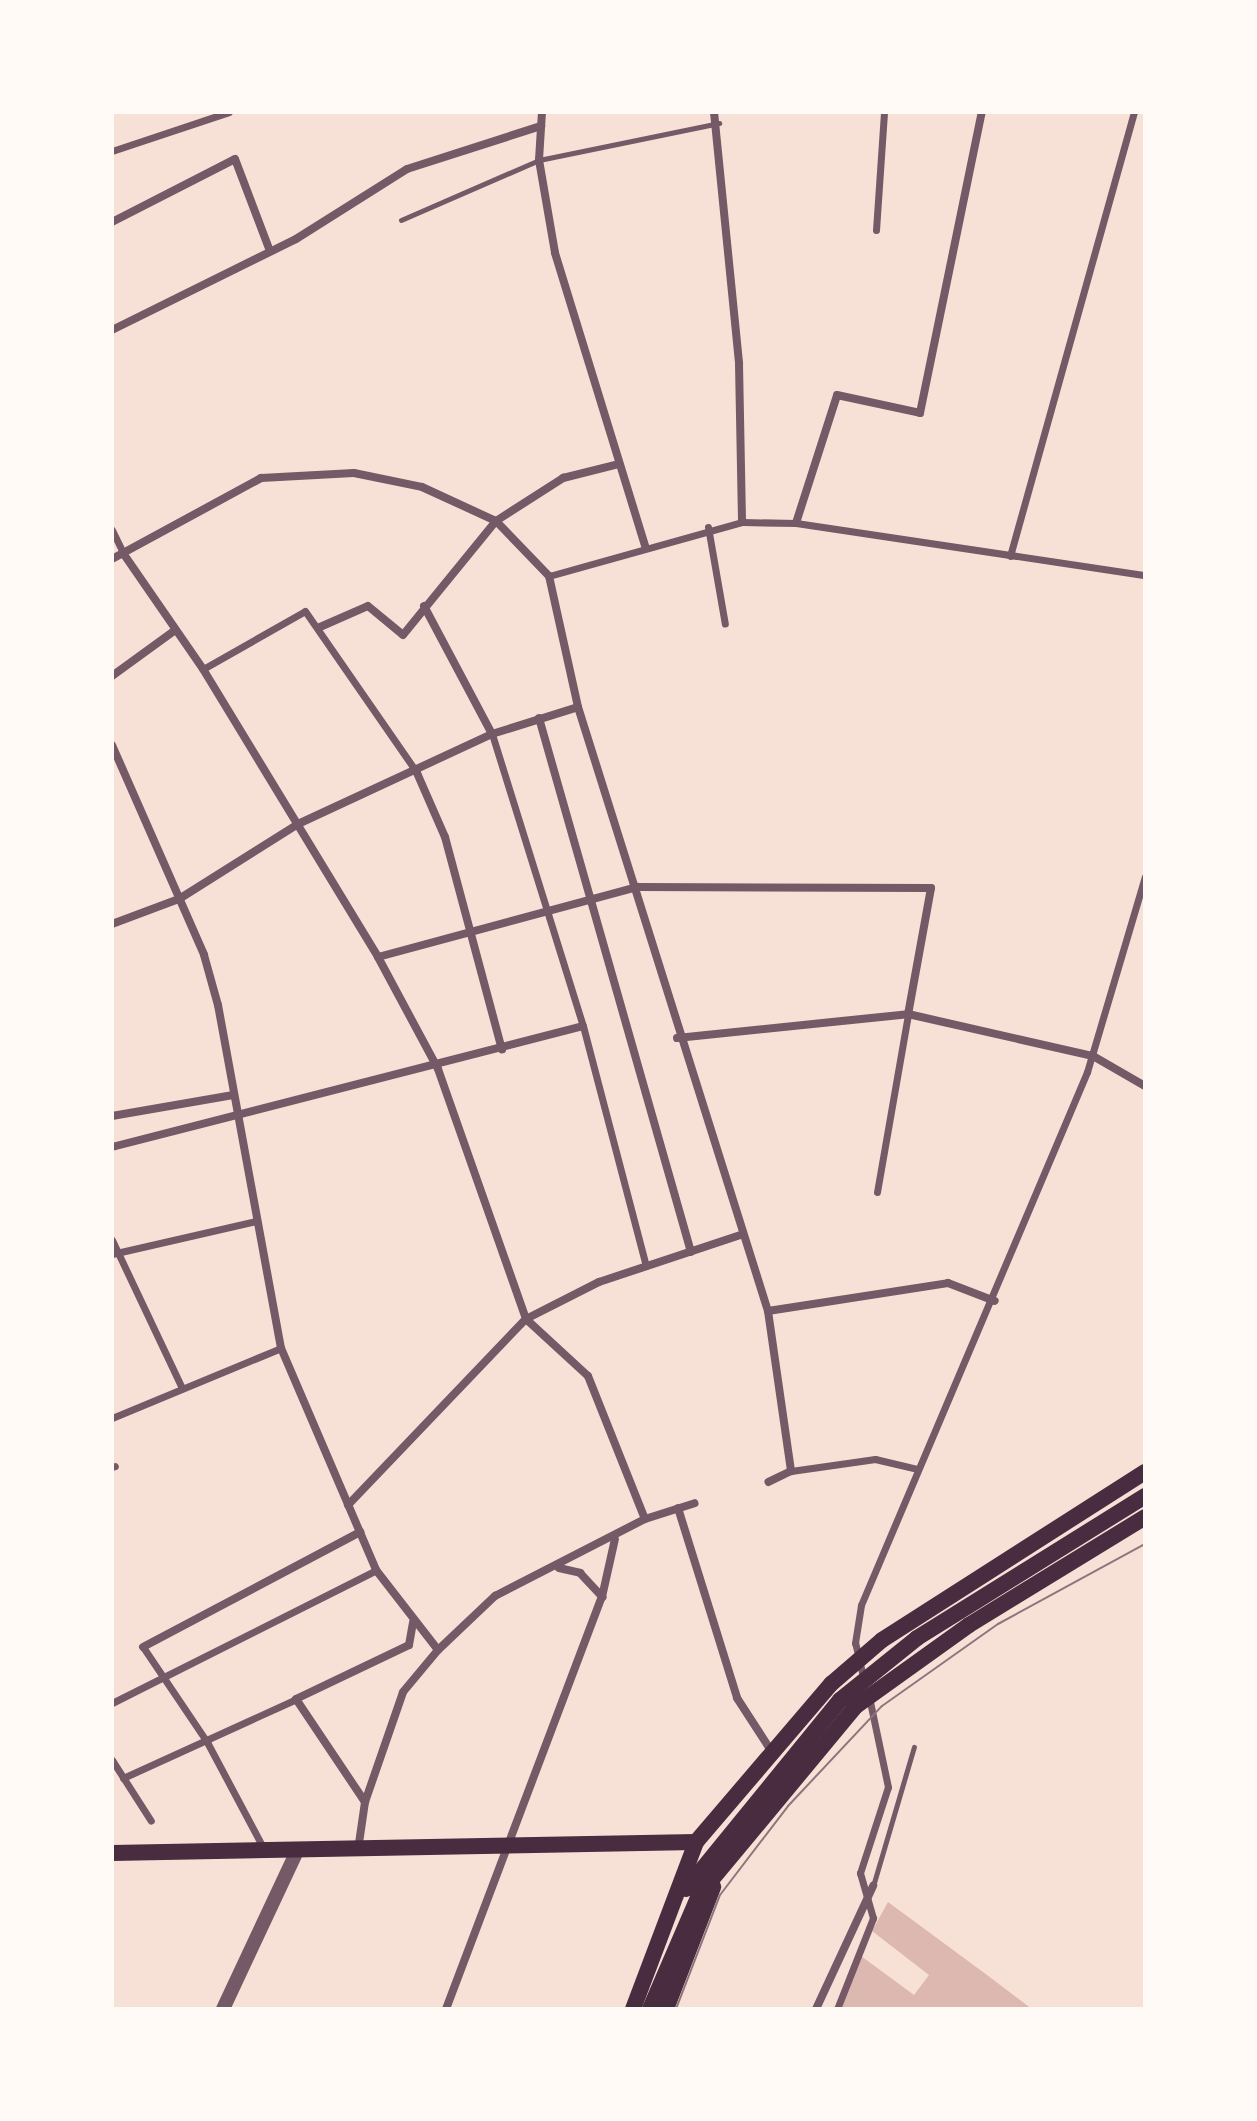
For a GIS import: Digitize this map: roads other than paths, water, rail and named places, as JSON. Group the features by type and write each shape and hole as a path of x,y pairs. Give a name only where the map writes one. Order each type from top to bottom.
{"main road":[{"path":"633,2009 696,1842 772,1752 882,1640 1145,1472"},
{"path":"674,1907 712,1851 849,1692 917,1638 1145,1496"},
{"path":"650,2009 699,1895 828,1736 892,1676 1145,1517"},
{"path":"112,1853 696,1842"},
{"path":"666,2009 725,1860"}],"street":[{"path":"112,151 229,112"},
{"path":"542,112 539,160 555,253 615,465 645,545"},
{"path":"714,112 719,123 739,364 742,522"},
{"path":"876,230 884,112"},
{"path":"796,523 837,395 920,413 982,112"},
{"path":"1010,556 1134,112"},
{"path":"112,330 270,251 407,169 541,126"},
{"path":"112,222 235,159 270,251"},
{"path":"320,627 368,606 403,635 496,521 563,478 615,465"},
{"path":"112,559 261,478 354,473 422,487 496,521 549,576 578,707 638,887 677,1038 740,1235 768,1311 791,1471"},
{"path":"549,576 708,527 742,522 796,523 1145,575"},
{"path":"708,527 725,624"},
{"path":"112,530 123,553 174,631 203,669 378,957 438,1069 526,1319 588,1376 645,1519"},
{"path":"424,606 492,734 583,1026 646,1266"},
{"path":"203,669 305,611 320,627 417,773 445,837 502,1050"},
{"path":"112,676 174,631"},
{"path":"112,924 179,899 298,824 417,773 492,734 578,707"},
{"path":"539,718 691,1252"},
{"path":"112,745 179,899 218,1005 281,1348 376,1570 413,1622 438,1650"},
{"path":"837,2009 873,1918 870,1888 860,1873 882,1817 888,1770 857,1657 857,1622 917,1469 995,1301 1093,1056 1145,876"},
{"path":"378,957 470,935 591,897 638,887 931,888 877,1192"},
{"path":"677,1038 908,1014 1093,1056 1145,1086"},
{"path":"112,1147 237,1120 438,1069 583,1026"},
{"path":"112,1116 233,1095"},
{"path":"115,1253 256,1221"},
{"path":"348,1505 526,1319 646,1266 740,1235"},
{"path":"112,1240 115,1253 182,1388"},
{"path":"768,1311 948,1283 995,1301"},
{"path":"112,1418 281,1348"},
{"path":"768,1482 791,1471 875,1459 917,1469"},
{"path":"358,1850 365,1802 403,1692 438,1650 495,1596 559,1568 615,1539 645,1519 695,1503"},
{"path":"678,1508 737,1698 772,1752"},
{"path":"265,1851 207,1742 143,1647 360,1532"},
{"path":"446,2009 504,1846 602,1597 615,1539"},
{"path":"559,1568 580,1573 602,1597"},
{"path":"112,1703 376,1570"},
{"path":"123,1778 207,1742 409,1645 413,1622"},
{"path":"296,1699 365,1802"},
{"path":"112,1760 151,1821"},
{"path":"223,2009 297,1851"},
{"path":"816,2009 870,1888"}],"lane":[{"path":"401,220 539,160 719,123"},
{"path":"870,1888 914,1747"}],"tram line":[{"path":"676,2009 720,1895 788,1806 882,1706 998,1624 1145,1544"}]}
